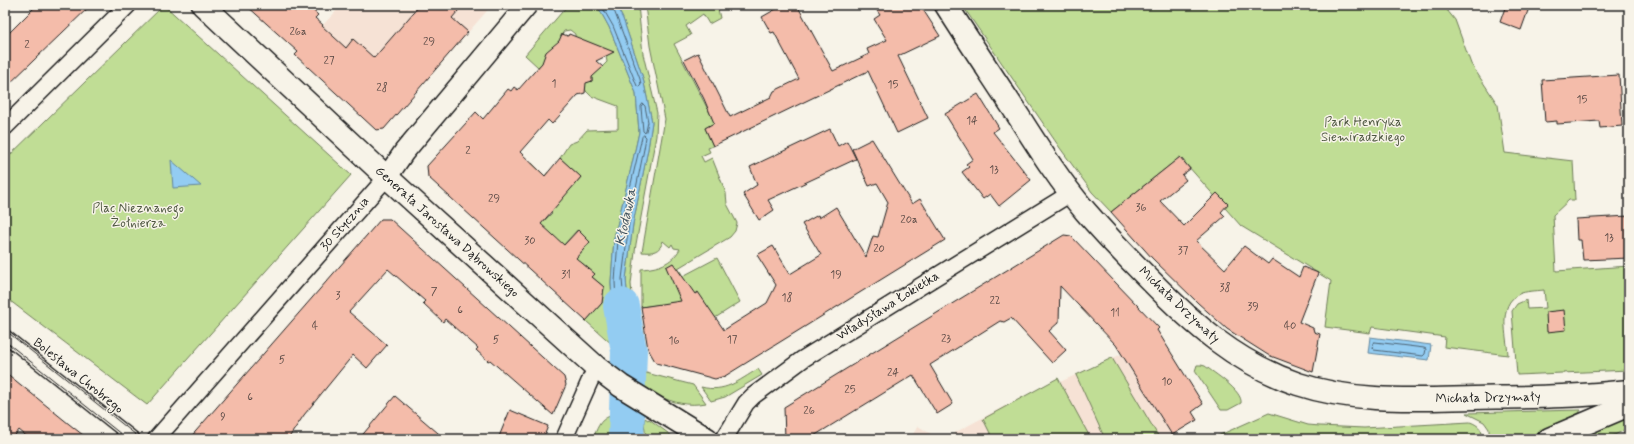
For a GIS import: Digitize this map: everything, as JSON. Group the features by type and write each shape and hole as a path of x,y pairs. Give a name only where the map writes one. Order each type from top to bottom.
{"main road":[{"name":"Generała Jarosława Dąbrowskiego","path":"203,5 387,177 599,370 707,439"},
{"name":"Michała Drzymały","path":"946,5 1040,150 1085,212 1195,324 1244,360 1268,373 1295,383 1342,395 1379,399 1545,397 1629,391"},
{"path":"1550,439 1577,426 1629,405"}],"street":[{"path":"5,127 128,5"},
{"name":"30 Stycznia","path":"156,439 387,177 404,152 527,5"},
{"name":"Władysława Łokietka","path":"724,439 746,404 753,396 803,359 1071,193"},
{"name":"Bolesława Chrobrego","path":"5,336 134,439"},
{"path":"564,439 599,370"}],"shaded area":[{"path":"342,5 492,5 384,129 376,130 320,28"},
{"path":"1124,353 1123,357 1172,435 1166,439 949,439 956,432 1058,378 1060,382"},
{"path":"918,426 939,439 910,439"}],"green space":[{"name":"Plac Nieznanego Żołnierza","path":"164,5 351,175 147,405 5,297 5,160"},
{"path":"568,5 597,5 609,27 636,93 639,132 614,238 611,282 614,346 586,321 602,303 604,287 592,277 595,274 582,263 580,265 573,255 579,255 590,242 577,230 561,248 537,222 544,221 552,213 542,203 507,190 532,163 545,176 548,172 570,190 581,177 560,158 569,144 577,141 587,130 618,129 618,106 591,96 586,91 584,85 587,82 592,81 592,77 607,62 607,55 575,39 575,34 570,30 564,31 561,36 562,40 545,56 544,61 538,67 525,55"},
{"path":"616,5 638,5 643,54 657,113 656,136 636,244 631,284 634,316 644,361 637,357 629,315 626,279 633,224 652,122 643,78 623,19"},
{"path":"645,5 717,5 720,18 709,24 703,14 686,26 691,35 674,44 715,123 705,128 713,146 708,148 710,152 701,156 704,162 712,158 726,193 727,204 737,223 735,231 730,237 678,268 683,276 717,258 740,302 715,318 697,292 682,302 641,307 641,269 653,268 668,262 680,249 674,248 672,244 670,247 663,241 658,250 642,252 665,119 650,46"},
{"name":"Park Henryka Siemiradzkiego","path":"962,5 1443,5 1455,20 1471,64 1498,105 1505,153 1573,161 1575,200 1569,200 1553,215 1556,271 1629,266 1629,274 1626,275 1629,315 1629,370 1517,375 1512,311 1517,304 1526,300 1527,309 1546,308 1544,290 1521,293 1512,299 1508,306 1505,330 1508,355 1444,347 1445,337 1372,327 1370,333 1325,327 1331,281 1241,226 1180,157 1111,212 1092,192 1060,148"},
{"path":"1112,358 1160,439 1105,439 1076,375"},
{"path":"1197,365 1205,366 1233,388 1240,398 1241,403 1228,410 1221,410 1195,371"},
{"path":"623,367 693,385 706,403 681,403 658,396 617,370"},
{"path":"758,369 762,375 725,397 711,401 701,387 717,388 731,385"},
{"path":"1058,378 1091,439 993,439 983,419"},
{"path":"1581,410 1579,413 1525,439 1489,439 1489,429 1484,422 1466,413"},
{"path":"1269,413 1308,425 1364,428 1470,422 1480,428 1482,439 1211,439"},
{"path":"1629,415 1629,428 1606,439 1573,439"},
{"path":"610,416 620,422 618,426 618,439 593,439 601,422"},
{"path":"645,418 648,420 649,419 676,439 646,439 644,423"}],"water":[{"path":"597,5 616,5 623,19 643,78 652,122 633,224 626,279 629,315 637,357 614,346 611,282 614,238 639,132 636,93 609,27"},
{"path":"171,160 201,186 173,188"},
{"path":"1370,337 1431,345 1429,360 1368,353"},
{"path":"620,422 635,439 618,439 618,426"}],"building":[{"path":"37,5 91,5 5,88 5,37"},
{"path":"246,5 307,5 318,15 315,18 323,25 322,26 346,48 353,39 374,58 420,5 463,5 452,18 468,32 384,129 376,130 295,55 298,52"},
{"path":"783,5 797,5 833,71 869,54 867,49 887,40 874,19 880,15 873,5 920,5 940,36 898,56 928,118 897,133 868,71 713,146 705,128 714,123 704,99 684,60 698,53 730,117 771,97 774,91 799,79 774,32 771,33 762,17"},
{"path":"1506,5 1530,5 1521,30 1500,22"},
{"path":"562,34 568,36 569,34 614,52 596,61 603,67 592,77 592,81 586,83 585,93 578,95 552,124 548,120 520,152 545,176 560,158 581,177 541,224 564,245 578,230 590,242 576,258 595,274 592,277 604,287 602,303 586,321 428,177 427,166 476,112 483,119 508,89 511,91 514,87 518,90 542,63 546,52 559,41"},
{"path":"1619,75 1622,126 1600,128 1599,121 1557,124 1557,121 1545,122 1542,80"},
{"path":"978,94 999,128 993,132 1031,180 999,206 990,194 983,199 962,172 969,167 966,164 973,159 945,114"},
{"path":"830,129 838,146 847,141 856,159 768,200 774,210 759,220 743,194 757,185 750,167"},
{"path":"872,139 912,204 920,199 945,240 725,376 715,379 656,363 648,349 641,307 681,301 666,267 673,263 695,294 698,292 724,330 767,303 776,285 757,255 773,246 790,274 821,255 802,224 818,215 819,218 836,207 866,257 873,236 878,237 888,202 877,183 869,186 852,149"},
{"path":"1180,157 1190,169 1182,175 1186,180 1160,201 1184,226 1217,193 1228,204 1221,212 1225,216 1196,241 1225,269 1244,246 1268,264 1272,259 1299,277 1303,267 1318,273 1299,322 1313,328 1314,332 1320,334 1313,372 1268,355 1227,329 1152,258 1111,212"},
{"path":"1629,216 1629,258 1583,260 1581,240 1577,240 1576,219"},
{"path":"381,219 390,219 564,377 566,385 553,415 490,360 488,361 476,350 478,348 445,319 443,322 423,303 425,301 388,269 349,312 387,345 367,368 353,355 304,415 288,439 189,439"},
{"path":"1064,235 1071,236 1159,328 1157,330 1203,404 1192,412 1197,420 1172,435 1116,345 1060,286 1059,322 1049,331 1066,350 1052,363 1011,318 1004,322 1000,321 930,365 953,404 937,414 913,375 809,439 785,439 784,407"},
{"path":"1564,310 1566,330 1547,332 1546,312"},
{"path":"5,372 88,439 30,439 19,430 12,439 5,439"},
{"path":"395,396 445,439 359,439"},
{"path":"510,410 548,426 543,439 498,439"}],"waterway":[{"name":"Kłodawka","path":"621,306 629,351 626,439"}],"tram line":[{"path":"5,330 141,439"},
{"path":"5,341 127,439"}]}
